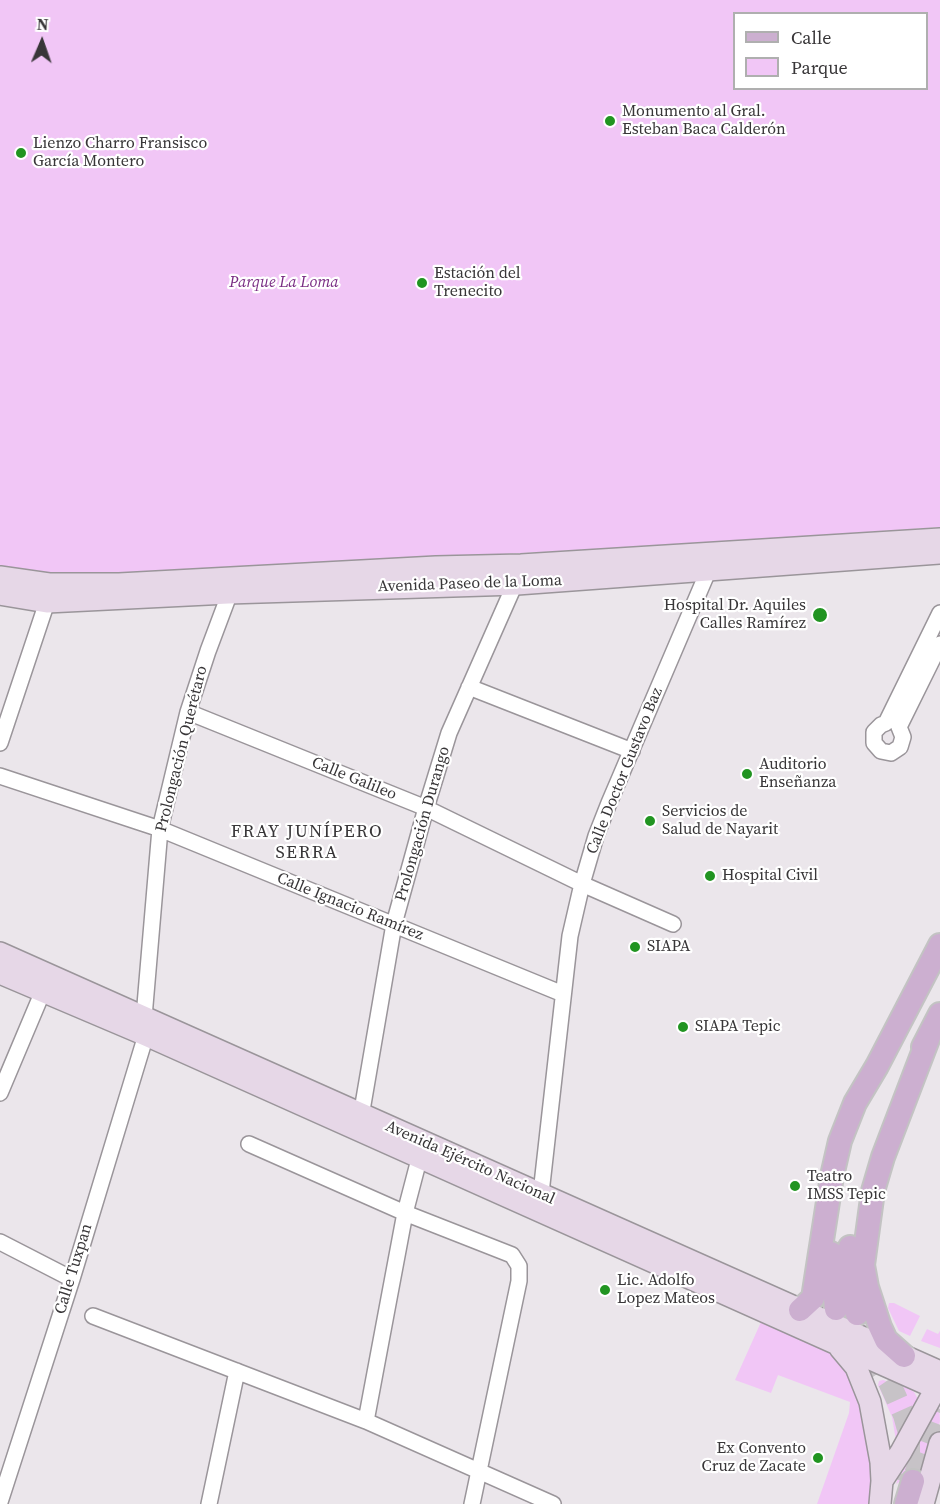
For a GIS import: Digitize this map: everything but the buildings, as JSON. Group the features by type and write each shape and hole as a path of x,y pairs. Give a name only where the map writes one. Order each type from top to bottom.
{"main road":[{"name":"Avenida Paseo de la Loma","path":"712,562 940,539"},
{"name":"Avenida Paseo de la Loma","path":"0,577 49,584 233,585 519,574 712,562 940,553"},
{"name":"Avenida Paseo de la Loma","path":"0,594 47,602 233,585"},
{"path":"800,1310 813,1298 832,1176 840,1141 855,1103 877,1066 940,945"},
{"name":"Avenida Ejército Nacional","path":"0,953 46,984"},
{"name":"Avenida Ejército Nacional","path":"0,973 46,984 145,1026 540,1204 835,1343 939,1383"},
{"path":"877,1066 860,1107 840,1174 831,1254 846,1311 849,1284 848,1261 859,1184 881,1124 935,1024"},
{"path":"904,1356 886,1340 879,1327 863,1265 873,1191 883,1157 935,1024"},
{"name":"Avenida Ejército Nacional","path":"540,1204 800,1310 904,1356 939,1383"},
{"path":"835,1343 856,1367 870,1402 881,1462 900,1481 906,1504"},
{"path":"896,1504 900,1481 939,1383"},
{"path":"923,1504 940,1443"},
{"path":"880,1504 900,1481"}],"street":[{"name":"Calle Doctor Gustavo Baz","path":"540,1204 570,936 582,884 596,836 712,562"},
{"name":"Prolongación Durango","path":"360,1122 394,924 426,808 449,733 519,574"},
{"name":"Prolongación Querétaro","path":"145,1026 160,829 188,712 233,585"},
{"path":"0,743 47,602"},
{"path":"940,613 914,679 940,644"},
{"path":"468,687 632,751"},
{"name":"Calle Galileo","path":"188,712 426,808 582,884 673,924"},
{"name":"Calle Ignacio Ramírez","path":"0,776 160,829 563,993"},
{"path":"0,1093 46,984"},
{"name":"Calle Tuxpan","path":"0,1502 72,1279 145,1026"},
{"path":"249,1144 405,1213 512,1255 519,1266 519,1281 472,1504"},
{"path":"366,1421 405,1213 422,1150"},
{"path":"0,1242 72,1279"},
{"path":"93,1316 366,1421 553,1504"},
{"path":"209,1504 237,1371"}],"green space":[{"name":"Parque La Loma","path":"0,0 940,0 940,527 714,543 100,575 40,574 0,568"},
{"path":"889,1303 894,1303 920,1316 910,1336 899,1331 888,1308"},
{"path":"761,1322 855,1360 879,1415 877,1504 817,1504 849,1413 850,1402 778,1375 771,1393 735,1380"},
{"path":"927,1329 938,1334 940,1331 940,1348 921,1341"},
{"path":"883,1380 908,1388 914,1392 920,1403 896,1441 892,1417 878,1385 879,1381"},
{"path":"939,1404 940,1421 923,1485 904,1479 896,1484 903,1466"}],"tunnel":[{"path":"869,1353 889,1382 904,1415 909,1433 909,1455 903,1481"},
{"path":"915,1474 940,1409"}],"place":[{"name":"Monumento al Gral. Esteban Baca Calderón","path":"610,121"},
{"name":"Lienzo Charro Fransisco García Montero","path":"21,153"},
{"name":"Estación del Trenecito","path":"422,283"},
{"name":"Hospital Dr. Aquiles Calles Ramírez","path":"820,615"},
{"name":"Auditorio Enseñanza","path":"747,774"},
{"name":"Servicios de Salud de Nayarit","path":"650,821"},
{"name":"Hospital Civil","path":"710,876"},
{"name":"SIAPA","path":"635,947"},
{"name":"SIAPA Tepic","path":"683,1027"},
{"name":"Teatro IMSS Tepic","path":"795,1186"},
{"name":"Lic. Adolfo Lopez Mateos","path":"605,1290"},
{"name":"Ex Convento Cruz de Zacate","path":"818,1458"}],"district":[{"name":"FRAY JUNÍPERO SERRA","path":"307,842"}]}
